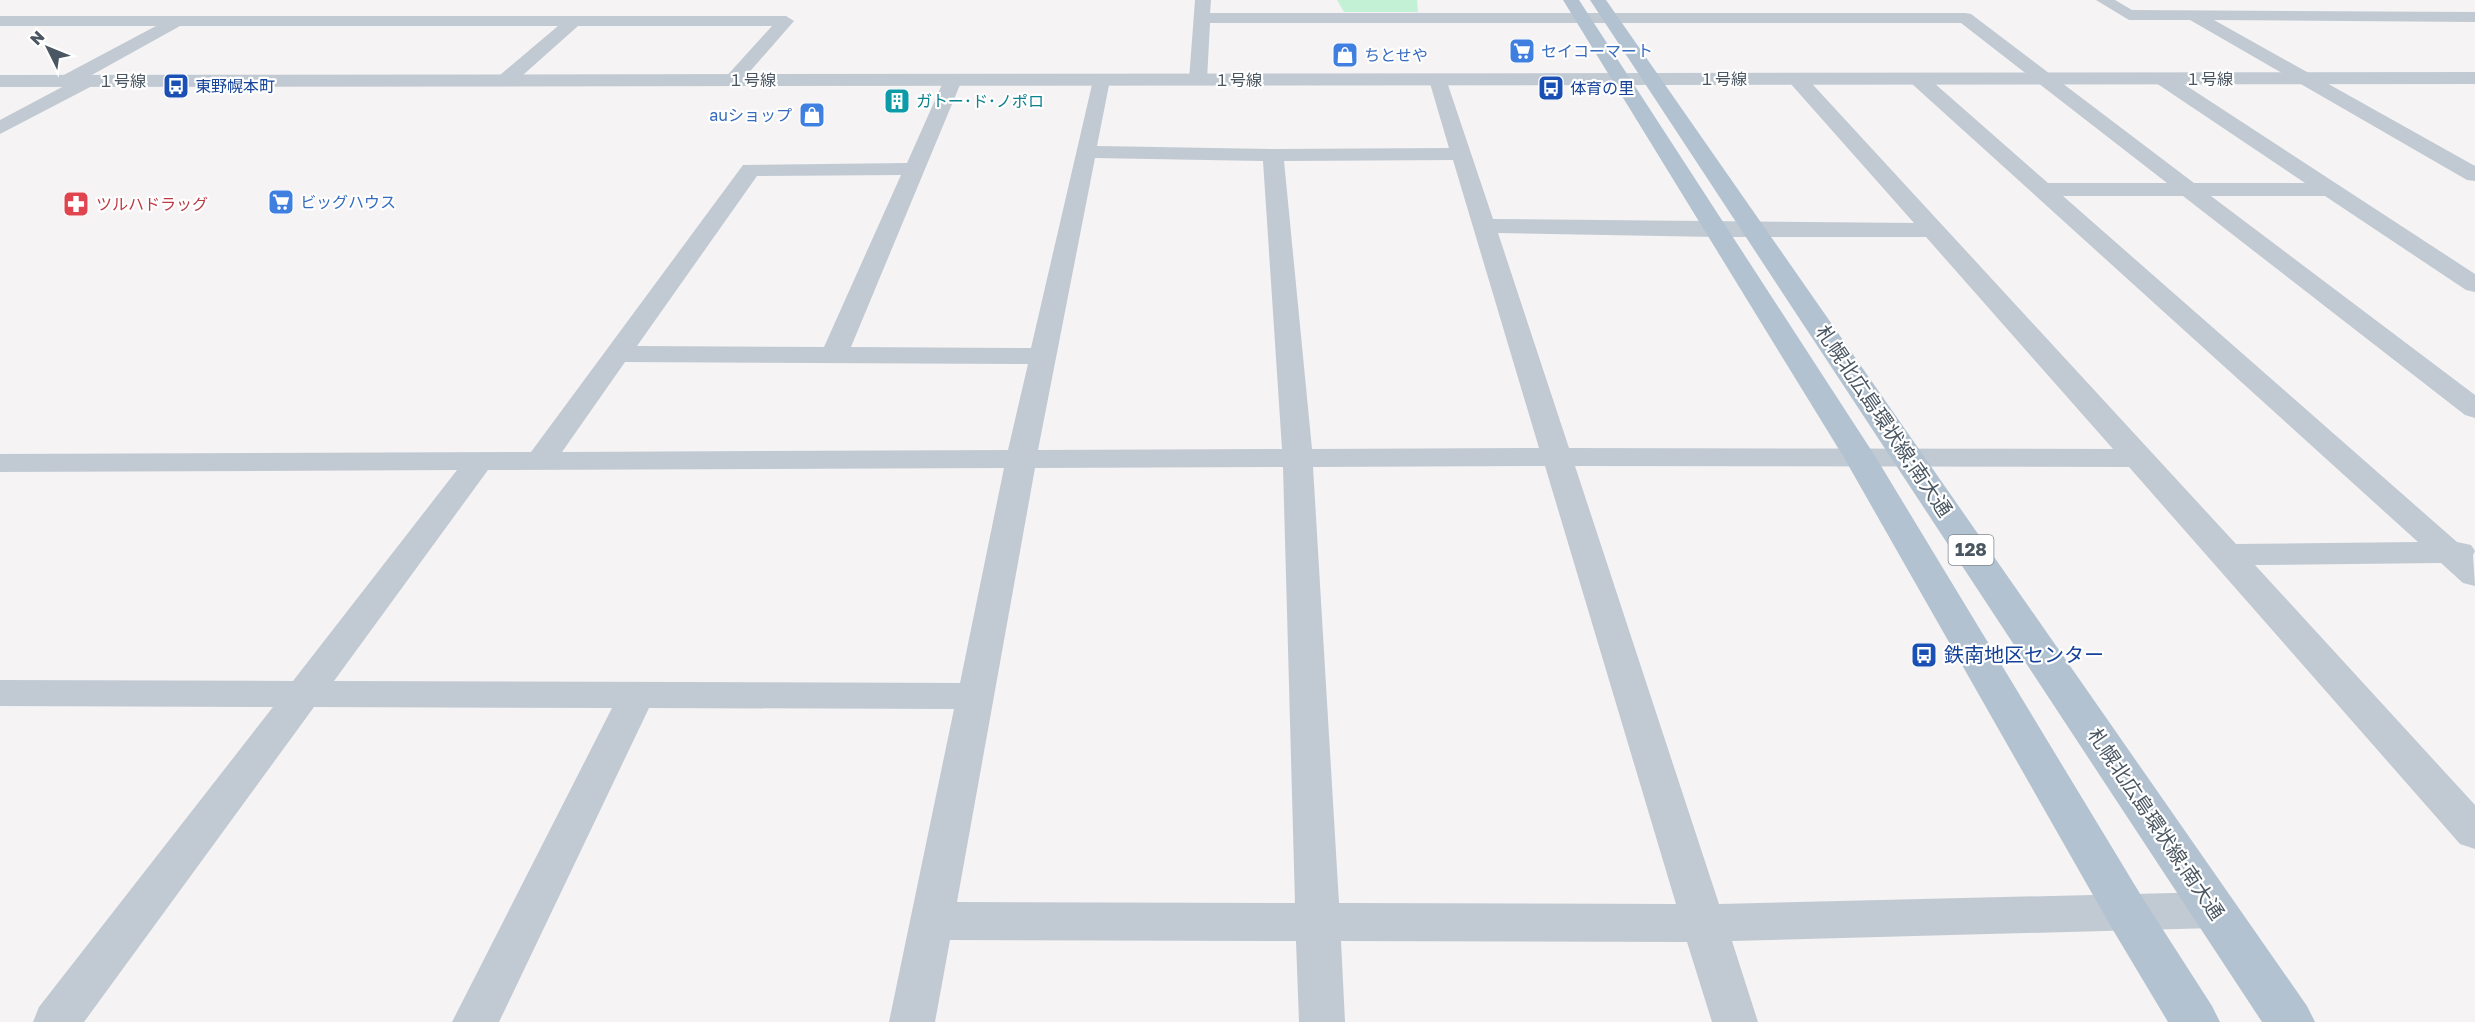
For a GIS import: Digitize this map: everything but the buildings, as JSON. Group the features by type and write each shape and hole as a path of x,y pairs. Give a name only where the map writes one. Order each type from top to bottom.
{"main road":[{"name":"札幌北広島環状線;南大通","path":"1570,0 1582,19 1636,80 1755,230 2290,1022"},
{"name":"札幌北広島環状線;南大通","path":"1598,0 1611,19 1636,80 1716,230 1859,456 2126,911 2195,1022"}],"street":[{"path":"1198,80 1203,0"},
{"path":"1319,0 1321,18"},
{"path":"1431,0 1437,19"},
{"path":"1739,0 1755,18"},
{"path":"2104,0 2129,15 2475,17"},
{"path":"2215,0 2243,16"},
{"path":"2335,0 2368,16"},
{"path":"2450,0 2475,11"},
{"path":"43,21 78,4"},
{"path":"67,81 208,5"},
{"path":"332,21 357,5"},
{"path":"472,21 492,7"},
{"path":"620,21 635,7"},
{"path":"2192,16 2475,175"},
{"path":"1202,18 1965,18 2042,79 2468,398"},
{"path":"0,21 786,21 732,80"},
{"path":"507,79 574,21"},
{"name":"１号線","path":"0,81 2305,78 2472,80"},
{"path":"1797,79 2475,832"},
{"path":"1918,79 2042,190 2462,552 2475,575"},
{"path":"2163,79 2475,285"},
{"path":"834,355 953,80"},
{"path":"912,1022 1021,460 1101,80"},
{"path":"1438,80 1735,1022"},
{"path":"0,128 87,81"},
{"path":"1086,152 1273,155 1462,154"},
{"path":"1273,155 1298,459 1322,1022"},
{"path":"540,461 751,170 913,169"},
{"path":"2042,190 2327,189"},
{"path":"1484,226 1716,230 1932,230"},
{"path":"618,354 1042,356"},
{"path":"0,464 1859,456 2138,458"},
{"path":"56,1022 478,462"},
{"path":"2224,555 2462,552"},
{"path":"0,693 304,693 636,697 975,696"},
{"path":"474,1022 636,697"},
{"path":"932,921 1704,923 2214,910"}],"green space":[{"path":"1337,0 1417,0 1418,12 1344,12"}],"place":[{"name":"セイコーマート","path":"1522,51"},
{"name":"ちとせや","path":"1345,55"},
{"name":"東野幌本町","path":"176,86"},
{"name":"体育の里","path":"1551,88"},
{"name":"ガトー･ド･ノポロ","path":"897,101"},
{"name":"auショップ","path":"812,115"},
{"name":"ビッグハウス","path":"281,202"},
{"name":"ツルハドラッグ","path":"76,204"},
{"name":"鉄南地区センター","path":"1924,655"}]}
